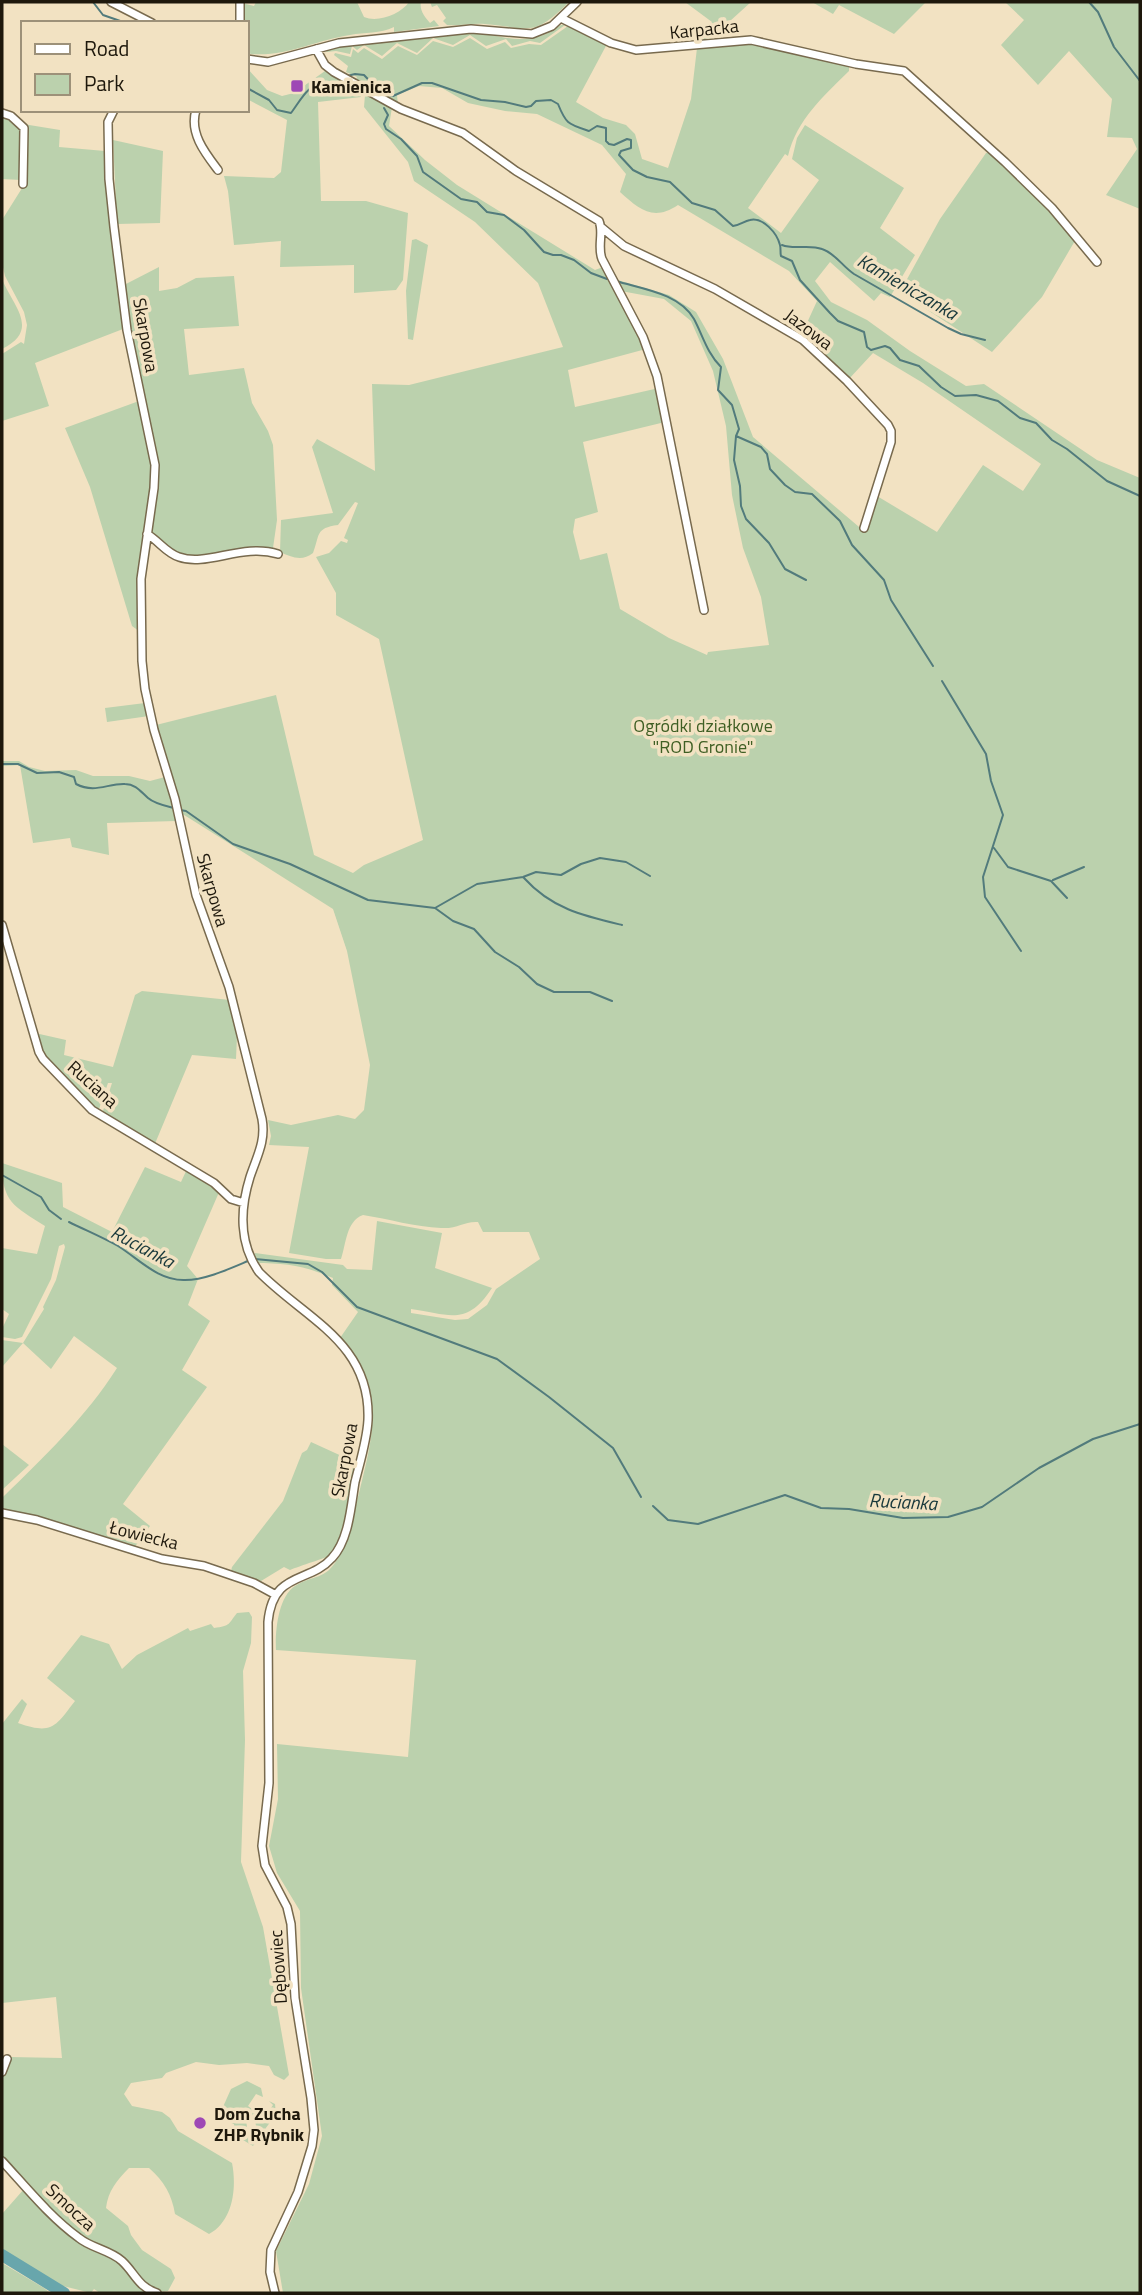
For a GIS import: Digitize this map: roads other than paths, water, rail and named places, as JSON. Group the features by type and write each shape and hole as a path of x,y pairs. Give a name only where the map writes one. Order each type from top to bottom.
{"street":[{"path":"111,2 148,21"},
{"path":"240,2 240,21"},
{"path":"248,59 268,62 351,41 471,29 532,34 552,26 577,2"},
{"name":"Karpacka","path":"561,18 611,43 636,50 751,40 856,64 904,71 1052,208 1097,262"},
{"name":"Jazowa","path":"316,49 325,65 340,76 401,109 463,133 516,171 599,221 601,227 624,246 715,289 803,340 847,381 891,431 891,442 864,528"},
{"name":"Skarpowa","path":"113,112 108,122 109,179 114,227 126,320 155,465 155,488 141,579 142,661 147,700 175,799 196,895 229,987 264,1130 262,1147 250,1177 244,1203 245,1240 254,1264 269,1282 346,1347 363,1382 368,1409 366,1434 346,1528 338,1550 327,1563 294,1579 276,1595"},
{"path":"196,112 195,133 204,152 218,170"},
{"path":"2,113 11,116 24,128 23,184"},
{"path":"601,227 599,251 602,259 643,337 657,376 704,610"},
{"path":"147,534 168,552 183,558 260,549 278,554"},
{"name":"Ruciana","path":"2,925 38,1052 43,1059 92,1110 214,1183 231,1199 244,1203"},
{"name":"Łowiecka","path":"2,1513 37,1520 162,1559 214,1569 254,1583 276,1595"},
{"name":"Dębowiec","path":"275,2293 270,2272 271,2250 298,2192 314,2130 312,2098 295,1998 291,1924 287,1907 265,1865 262,1846 270,1783 268,1622 269,1610 276,1595"},
{"path":"2,2072 7,2059"},
{"name":"Smocza","path":"2,2161 60,2223 96,2249 120,2259 138,2282 157,2293"}],"waterway":[{"name":"Kamieniczanka","path":"93,2 103,15 120,21"},
{"path":"1089,2 1098,12 1114,47 1140,81"},
{"name":"Kamieniczanka","path":"347,76 364,75 380,92 393,96 422,83 432,83 481,100 526,107 536,101 551,100 558,104 563,116 572,125 589,131 597,126 606,128 606,141 609,144 631,140 631,148 621,151 619,155 633,170 647,177 670,182 692,203 715,210 733,226 755,220 769,227 778,240 781,256 792,261 800,280 838,321 864,332 867,347 871,350 885,346 890,348 900,360 919,366 955,396 976,395 998,401 1020,418 1036,423 1052,440 1107,481 1140,496"},
{"name":"Kamieniczanka","path":"248,89 269,100 277,110 291,113 314,86 343,81"},
{"path":"384,108 388,115 384,124 386,129 401,139 417,156 423,172 461,199 477,202 487,212 504,215 524,230 544,252 574,260 591,273 607,279"},
{"name":"Kamieniczanka","path":"782,245 827,251 854,274 948,328 985,340"},
{"path":"616,281 659,293 687,310 721,367 718,390 732,405 739,429 736,436 761,447 767,454 770,469 785,485 795,492 812,494 840,521 852,545 884,580 891,600 933,666"},
{"path":"736,436 734,460 741,506 746,519 769,543 785,569 806,580"},
{"path":"942,681 986,754 991,781 1003,815 983,877 985,897 1021,951"},
{"path":"2,764 18,764 37,773 59,772 74,777 76,784 89,788 129,784 154,802 174,808"},
{"path":"180,810 186,811 233,844 290,864 368,900 435,908 453,921 474,929 495,952 519,967 537,984 554,992 590,992 612,1001"},
{"path":"994,848 1008,867 1051,881 1067,898"},
{"path":"435,908 477,884 523,877 536,872 561,875 600,858 626,862 650,876"},
{"path":"1053,880 1084,867"},
{"path":"524,878 546,897 569,910 622,925"},
{"name":"Rucianka","path":"2,1175 41,1197 49,1210 61,1219"},
{"name":"Rucianka","path":"69,1222 118,1246 157,1273 175,1279 201,1278 248,1261"},
{"name":"Rucianka","path":"255,1259 308,1264 322,1272 357,1307 497,1359 613,1448 641,1497"},
{"name":"Rucianka","path":"653,1506 668,1520 698,1524 785,1495 821,1508 849,1509 903,1518 948,1517 982,1507 1039,1468 1093,1439 1140,1424"},
{"path":"2,2255 64,2293"}],"place":[{"name":"Kamienica","path":"297,86"},
{"name":"Dom Zucha ZHP Rybnik","path":"200,2123"}],"park label":[{"name":"Ogródki działkowe \"ROD Gronie\"","path":"703,735"}]}
